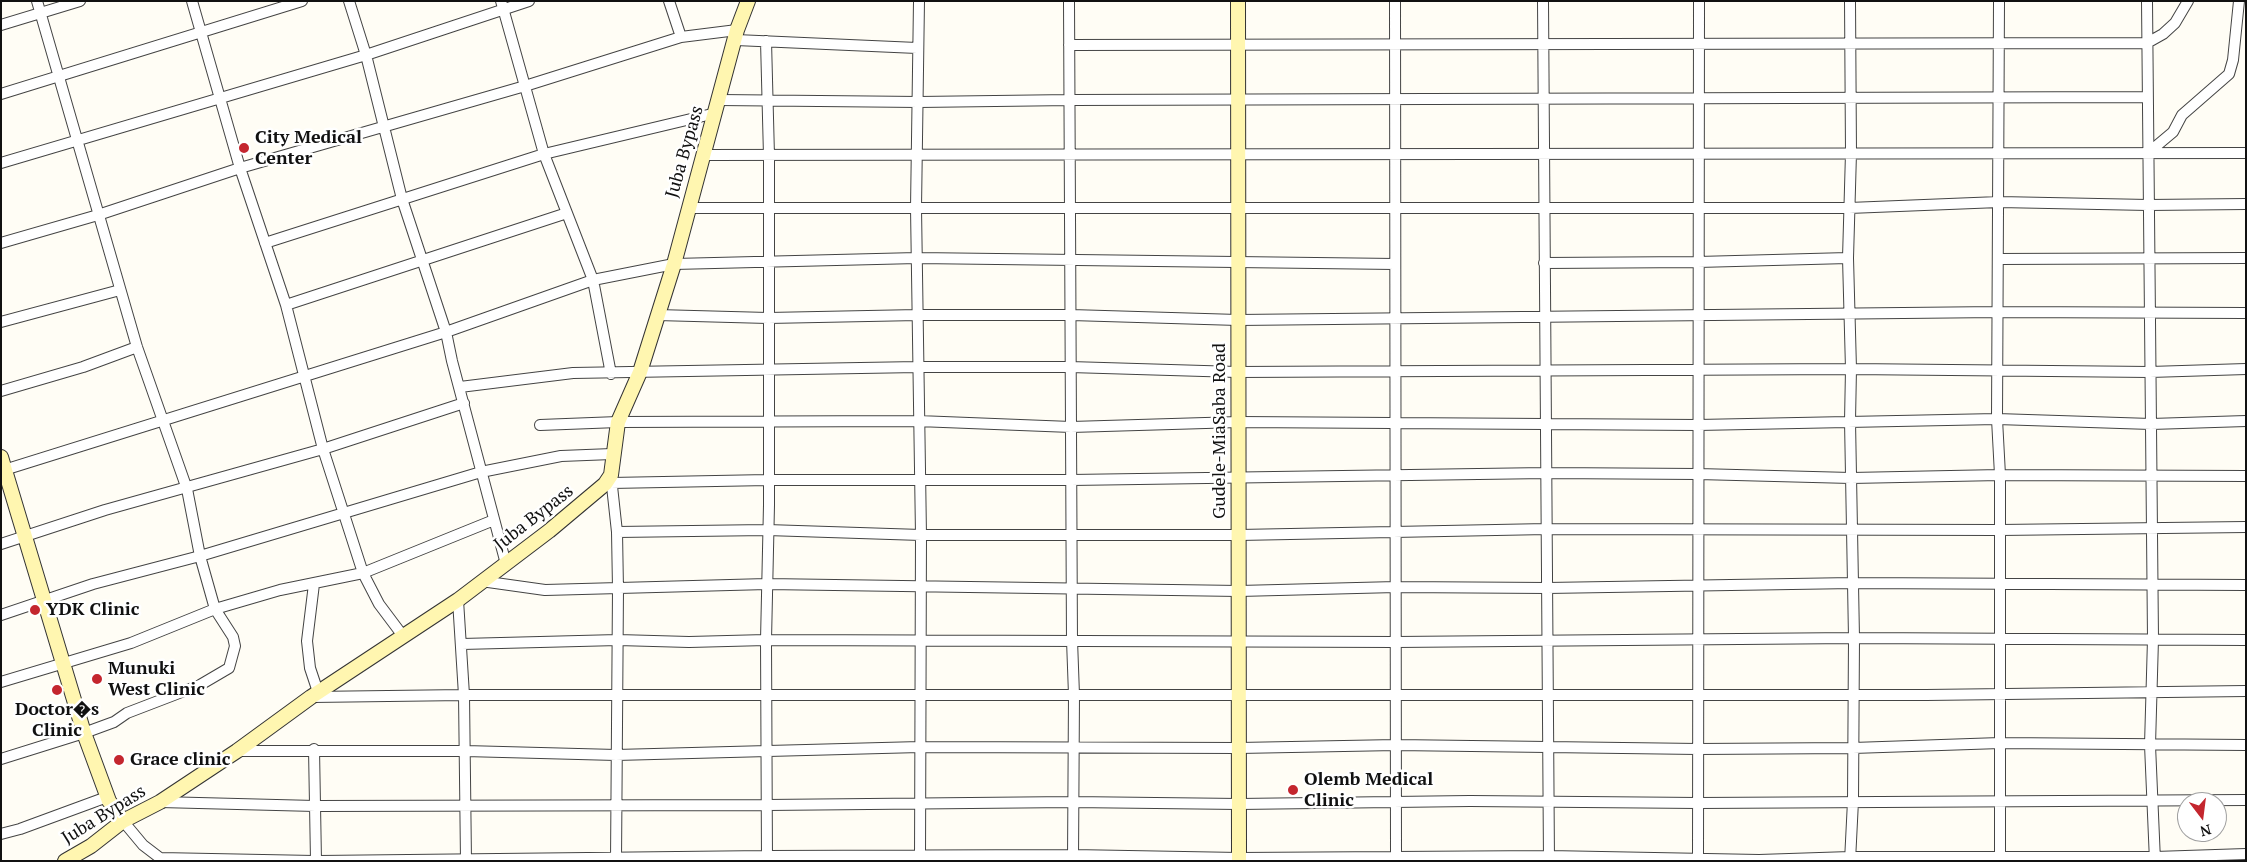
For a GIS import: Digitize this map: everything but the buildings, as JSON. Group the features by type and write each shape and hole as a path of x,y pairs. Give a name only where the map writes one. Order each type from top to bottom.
{"main road":[{"name":"Juba Bypass","path":"65,861 91,846 123,821 160,802 237,751 314,694 458,600 506,564 611,479 612,454 618,422 640,372 674,264 702,155 718,107 736,35 748,1"},
{"name":"Gudele-MiaSaba Road","path":"1238,1 1239,860"},
{"path":"3,466 84,733 107,797 123,821"}],"street":[{"path":"1,759 114,722 127,713 200,685 229,668 235,646 233,636 215,609 200,556 187,489 137,347 36,1"},
{"path":"1,25 80,1"},
{"path":"192,1 240,168 286,305 324,449 363,573 379,604 403,636"},
{"path":"1,94 302,1"},
{"path":"349,1 366,55 402,199 446,332 506,564"},
{"path":"1,163 366,55 502,5 529,1"},
{"path":"670,1 681,37"},
{"path":"919,1 916,208 920,480 920,858"},
{"path":"1069,1 1071,100 1069,153 1071,590 1074,695 1072,748 1073,858"},
{"path":"1394,1 1396,859"},
{"path":"1543,1 1549,859"},
{"path":"1698,1 1698,860"},
{"path":"1850,1 1849,98 1851,153 1848,258 1854,638 1853,802 1850,859"},
{"path":"1999,1 2000,858"},
{"path":"2147,1 2151,586 2153,639 2150,744 2155,859"},
{"path":"1069,45 2147,42 2163,34 2175,23 2188,1"},
{"path":"2148,153 2173,132 2182,115 2229,74 2233,60 2239,1"},
{"path":"502,5 544,154 593,280 611,374"},
{"path":"1,243 98,215 240,168 385,128 681,37 736,35 766,41 917,48"},
{"path":"766,41 769,156 766,640 767,858"},
{"path":"265,243 544,154 718,107 767,100 919,102 1238,99 2147,97"},
{"path":"702,155 1069,153 2246,153"},
{"path":"688,208 1849,208 1999,202 2148,205 2246,204"},
{"path":"286,305 567,213"},
{"path":"3,466 446,332 593,280 674,264 917,258 1238,264 1395,264"},
{"path":"1544,263 1698,262 1848,258"},
{"path":"1998,259 2246,258"},
{"path":"1,322 120,290"},
{"path":"657,315 768,318 918,315 1071,315 1238,320 1998,312 2246,313"},
{"path":"1,391 83,367 137,347"},
{"path":"460,387 573,373 611,374 918,367 1070,367 1237,372 1545,369 1851,369 2150,372 2246,369"},
{"path":"1,544 104,510 187,489 324,449 464,403"},
{"path":"540,425 618,422 768,421 918,421 1070,427 1239,422 1698,425 1998,419 2151,424 2246,422"},
{"path":"1,615 94,584 200,556 481,472 561,456 612,454"},
{"path":"616,859 618,589 617,532 611,479 1071,480 1546,473 1851,478 2000,475 2246,476"},
{"path":"1,682 130,643 215,609 280,590 363,573 494,520"},
{"path":"617,532 767,530 920,535 1239,535 1396,530 2000,530 2246,526"},
{"path":"481,581 545,590 767,584 1239,592 1396,587 1547,588 1853,583 2246,585"},
{"path":"314,584 307,641 314,694 616,696 1854,695 2246,691"},
{"path":"458,600 464,695 466,860"},
{"path":"462,644 618,640 689,642 766,640 1396,642 1854,638 2246,640"},
{"path":"237,751 314,749 616,755 920,747 1239,748 1396,745 1698,749 1852,748 2000,743 2246,746"},
{"path":"314,749 316,861"},
{"path":"1,834 20,829 107,797"},
{"path":"160,802 315,806 1072,802 1239,804 1397,802 2153,802 2246,800"},
{"path":"123,821 143,845 160,859 316,861 767,858 1759,860 2155,859 2246,854"}],"place":[{"name":"City Medical Center","path":"244,148"},
{"name":"YDK Clinic","path":"35,610"},
{"name":"Munuki West Clinic","path":"97,679"},
{"name":"Doctor�s Clinic","path":"57,690"},
{"name":"Grace clinic","path":"119,760"},
{"name":"Olemb Medical Clinic","path":"1293,790"}]}
